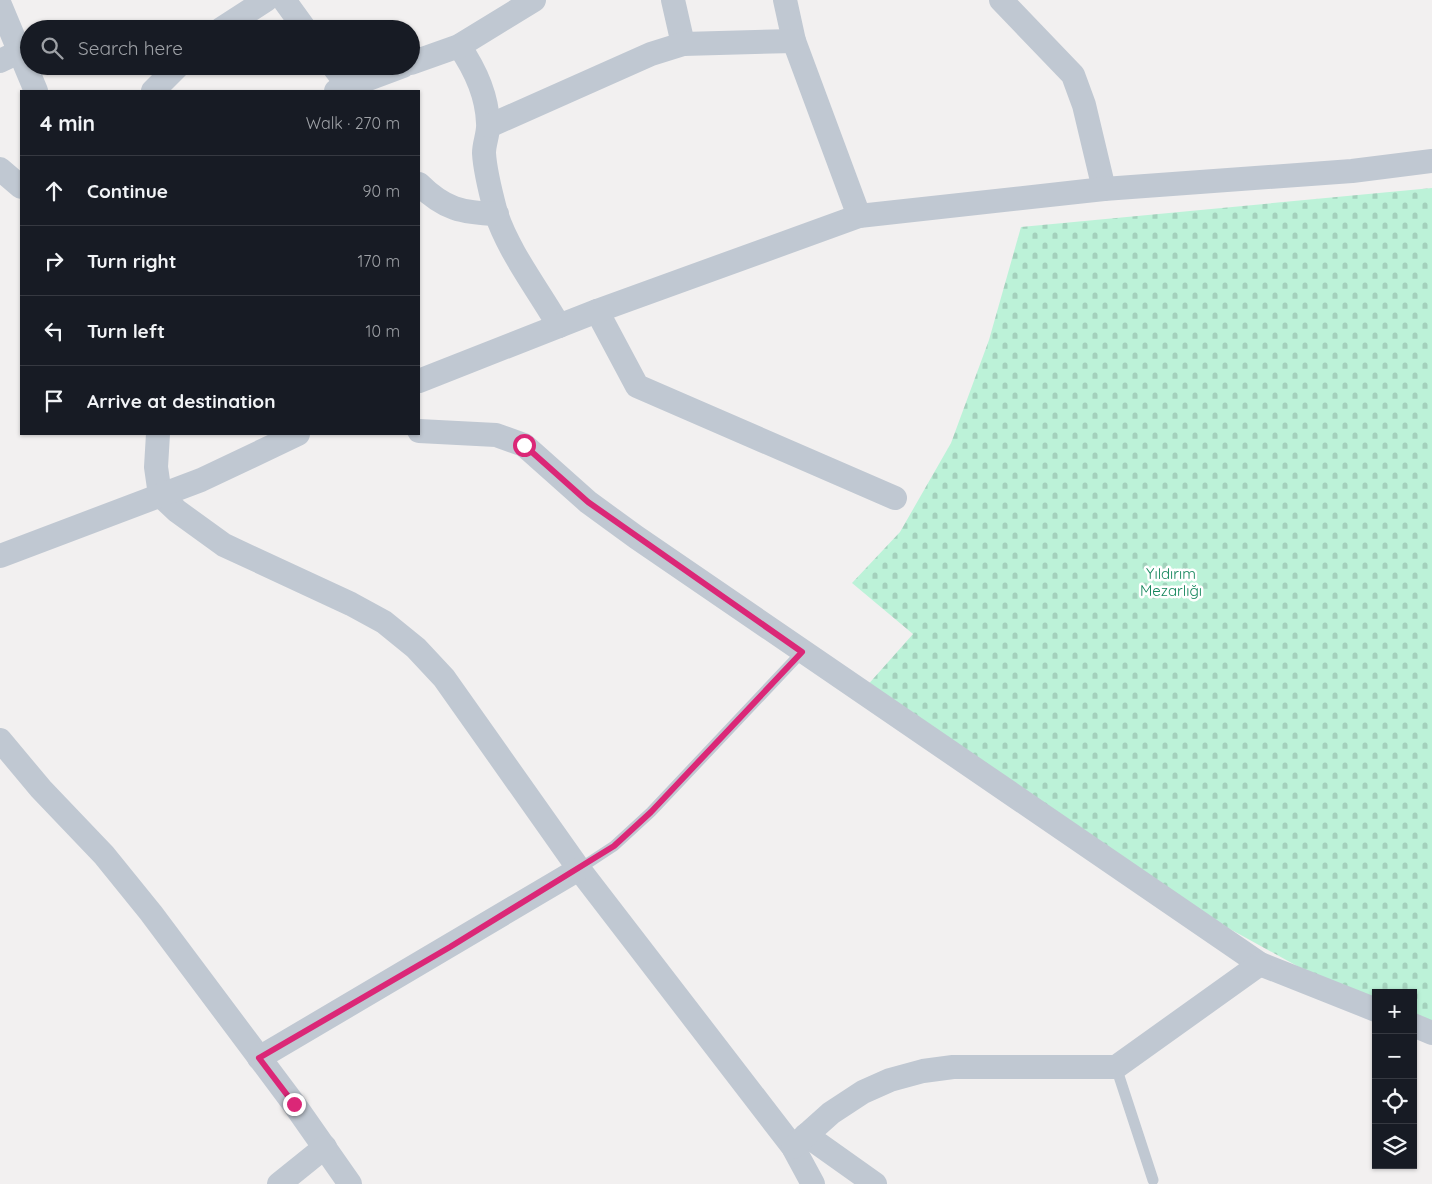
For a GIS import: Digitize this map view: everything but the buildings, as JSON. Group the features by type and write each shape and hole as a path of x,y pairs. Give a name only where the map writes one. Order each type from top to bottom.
{"street":[{"path":"235,20 266,0"},
{"path":"284,0 298,20"},
{"path":"420,60 459,46 534,0"},
{"path":"673,0 683,44"},
{"path":"785,0 794,42 859,216"},
{"path":"1001,0 1073,75 1084,105 1104,189"},
{"path":"0,5 10,56 20,69"},
{"path":"489,126 651,54 683,44 794,42"},
{"path":"459,46 480,84 489,126 485,138 485,166 497,214 511,245 560,326"},
{"path":"24,75 35,90"},
{"path":"154,90 169,75"},
{"path":"338,75 345,90 381,75"},
{"path":"420,381 597,311 859,216 1104,189 1352,172 1432,162"},
{"path":"0,169 20,186"},
{"path":"420,185 438,200 467,214 497,214"},
{"path":"597,311 637,386 895,498"},
{"path":"420,431 496,435 524,445 588,502 802,652 1260,964 1372,1008"},
{"path":"158,435 156,467 160,495 199,529 224,545 351,604 384,622 416,648 444,678 579,869 800,1141 875,1184"},
{"path":"0,556 201,480 296,435"},
{"path":"0,740 41,789 110,862 151,913 325,1147 350,1184"},
{"path":"259,1058 579,869"},
{"path":"800,1141 831,1113 863,1092 890,1080 923,1071 953,1067 1116,1067 1260,964"},
{"path":"1417,1027 1432,1033"},
{"path":"800,1141 812,1184"},
{"path":"279,1184 325,1147"}],"lane":[{"path":"579,869 614,846 651,812 802,652"},
{"path":"1116,1067 1153,1180"}],"green space":[{"name":"Yıldırım Mezarlığı","path":"1432,188 1432,1028 1417,1022 1417,989 1372,989 1372,1004 1353,997 1154,887 865,688 913,634 852,583 900,532 951,443 989,340 1021,227"}],"route":[{"path":"294,1104 259,1058 450,947 614,846 651,812 802,652 588,502 524,445"}]}
